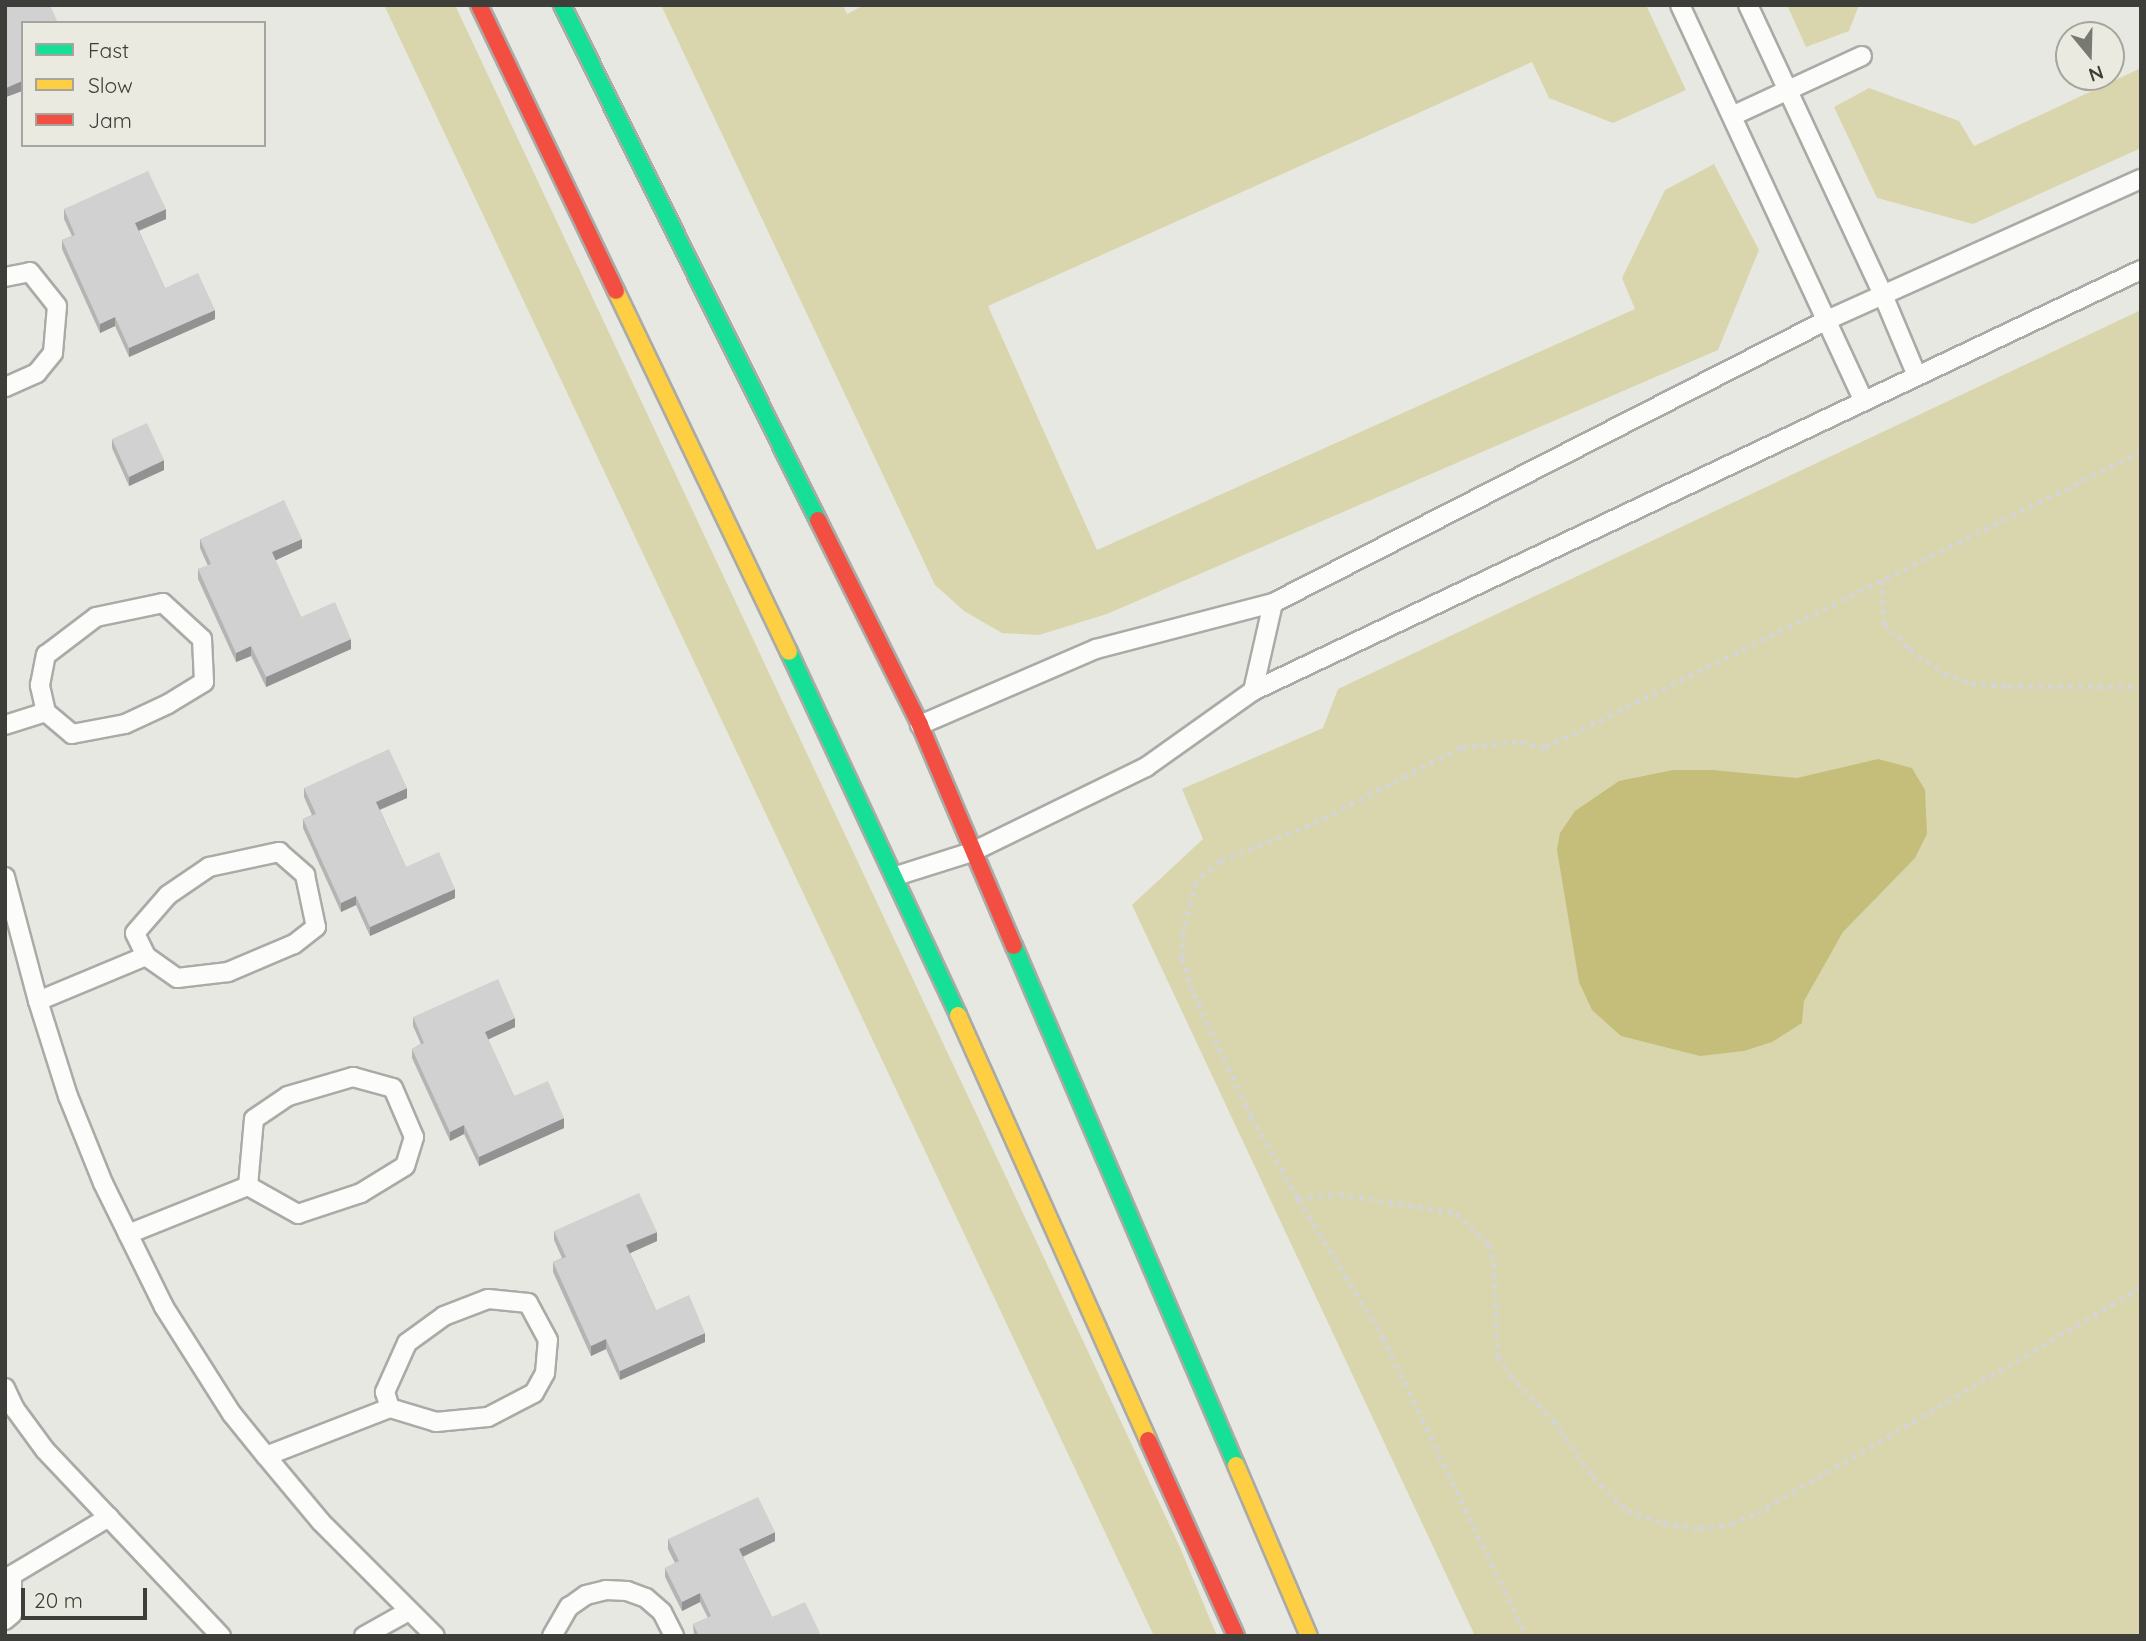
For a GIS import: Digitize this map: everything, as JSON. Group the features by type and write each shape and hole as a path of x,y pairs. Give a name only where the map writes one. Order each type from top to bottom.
{"main road":[{"path":"479,5 897,876 1236,1636"},
{"path":"562,5 920,725 1309,1636"}],"lane":[{"path":"1680,5 1864,401"},
{"path":"1748,5 1883,295 1917,376"},
{"path":"1732,116 1863,56"},
{"path":"920,725 1096,649 1273,603 1826,320 2141,179"},
{"path":"897,876 972,852 1146,767 1253,691 2141,270"},
{"path":"5,277 30,272 57,306 53,354 37,373 5,387"},
{"path":"163,603 202,639 204,681 158,709 125,724 72,734 46,712 40,685 46,655 96,617 163,603"},
{"path":"1253,691 1273,603"},
{"path":"5,725 46,712"},
{"path":"279,852 305,875 316,927 294,944 229,972 177,978 146,956 135,933 168,895 209,867 279,852"},
{"path":"5,877 38,1002 68,1096 103,1183 164,1307 232,1414 266,1456 321,1522 435,1636"},
{"path":"38,1002 146,956"},
{"path":"353,1077 393,1088 414,1137 405,1166 361,1192 298,1214 248,1186 254,1119 288,1096 353,1077"},
{"path":"128,1234 248,1186"},
{"path":"266,1456 390,1408 436,1422 488,1417 534,1393 545,1373 548,1340 528,1303 488,1299 444,1316 407,1343 385,1392 390,1408"},
{"path":"5,1388 15,1409 45,1451 222,1636"},
{"path":"5,1620 12,1614 9,1573 109,1517"},
{"path":"552,1636 569,1607 586,1595 606,1590 627,1591 646,1598 662,1612 674,1636"},
{"path":"364,1636 409,1611"}],"path":[{"path":"1526,1636 1383,1337 1251,1116 1194,994 1182,958 1183,933 1196,882 1220,861 1309,827 1461,747 1517,742 1545,748 2141,452"},
{"path":"1882,580 1884,623 1910,649 1944,673 1971,683 2008,686 2141,687"},
{"path":"1298,1198 1339,1194 1455,1213 1489,1244 1494,1263 1497,1357 1510,1375 1554,1421 1593,1477 1627,1511 1663,1523 1699,1529 1731,1524 1757,1513 2141,1288"}],"shaded area":[{"path":"384,5 455,5 1179,1545 1217,1636 1154,1636"},
{"path":"661,5 843,5 847,14 864,5 1646,5 1686,90 1613,123 1549,98 1532,62 988,306 1097,550 1635,309 1622,278 1665,190 1714,164 1759,250 1718,350 1107,614 1039,635 1002,633 964,611 935,585"},
{"path":"1787,5 1859,5 1849,31 1806,47"},
{"path":"2141,68 2141,148 1973,224 1877,198 1834,107 1869,88 1959,121 1974,146 2092,91 2125,91 2125,75"},
{"path":"2141,310 2141,1636 1475,1636 1132,905 1203,839 1182,789 1323,728 1338,689"},
{"path":"1878,759 1912,768 1925,790 1927,834 1915,858 1843,932 1804,1001 1802,1023 1772,1042 1744,1051 1700,1056 1621,1036 1592,1010 1579,982 1557,850 1560,833 1575,811 1619,781 1673,770 1713,770 1797,778"}],"building":[{"path":"5,5 50,5 57,21 21,21 21,81 6,88"},
{"path":"148,171 166,209 135,223 165,288 198,273 215,310 129,348 115,317 100,324 62,240 75,235 64,209"},
{"path":"147,423 164,460 129,477 112,439"},
{"path":"284,500 302,539 272,552 301,617 335,602 351,639 266,677 251,646 236,653 198,569 211,564 200,539"},
{"path":"389,749 407,788 376,802 406,867 439,852 455,889 370,927 356,896 341,903 303,819 316,814 304,788"},
{"path":"498,979 515,1018 485,1032 514,1096 548,1081 564,1118 479,1157 464,1125 450,1132 412,1049 424,1043 413,1017"},
{"path":"639,1193 657,1232 626,1245 656,1310 689,1295 705,1333 620,1371 606,1339 591,1346 553,1262 566,1257 554,1231"},
{"path":"758,1497 775,1532 739,1549 772,1617 805,1602 820,1633 815,1636 699,1636 693,1624 711,1616 700,1593 682,1602 665,1568 679,1561 668,1539"}],"traffic: fast":[{"path":"562,5 818,520"},
{"path":"789,652 958,1015"},
{"path":"1014,946 1236,1465"}],"traffic: slow":[{"path":"616,291 789,652"},
{"path":"958,1015 1148,1440"},
{"path":"1236,1465 1309,1636"}],"traffic: jam":[{"path":"479,5 616,291"},
{"path":"818,520 920,725 1014,946"},
{"path":"1148,1440 1236,1636"}]}
